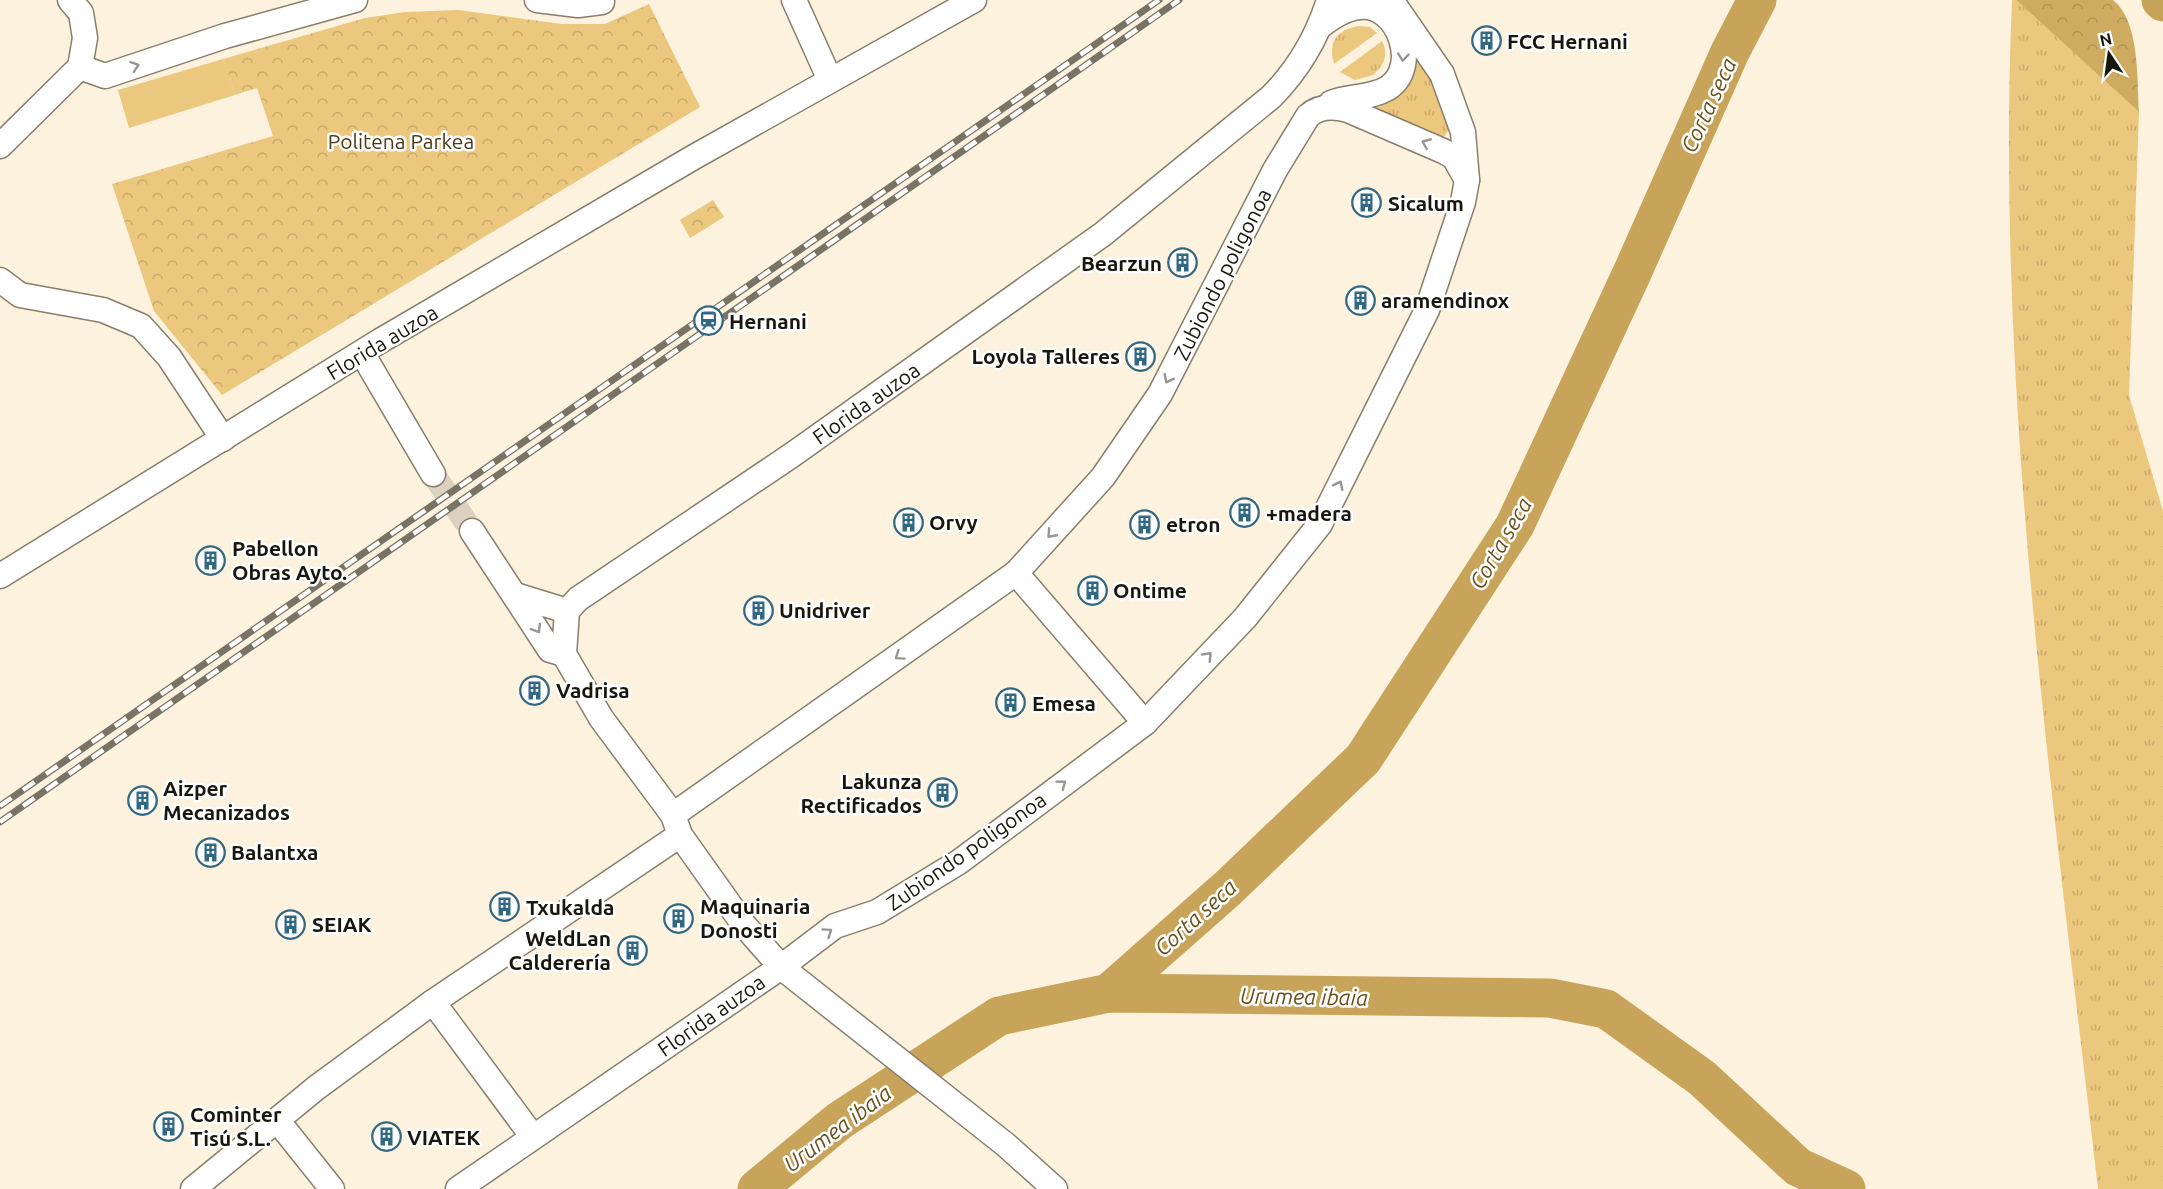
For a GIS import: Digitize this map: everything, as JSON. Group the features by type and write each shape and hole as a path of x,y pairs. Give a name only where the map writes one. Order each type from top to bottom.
{"street":[{"path":"0,146 80,67 85,38 81,12 70,0"},
{"path":"80,67 105,76 225,36 355,0"},
{"path":"537,0 578,5 602,3"},
{"path":"794,0 830,80"},
{"name":"Florida auzoa","path":"0,576 362,353 830,80 974,0"},
{"name":"Florida auzoa","path":"567,612 578,599 792,455 1103,234 1272,97 1298,68 1319,27 1329,0"},
{"name":"Zubiondo poligonoa","path":"781,967 835,927 877,912 958,862 1145,723 1245,618 1320,524 1427,310 1464,202 1467,180 1463,132 1442,74 1391,0"},
{"path":"1314,110 1335,101 1377,93 1390,87 1398,76 1405,54 1395,27 1388,17 1378,10 1351,4 1319,27"},
{"path":"1314,110 1338,107 1348,110 1443,151 1454,157 1467,180"},
{"name":"Zubiondo poligonoa","path":"676,825 1016,573 1102,477 1161,394 1275,170 1314,110"},
{"path":"0,280 20,295 103,310 141,326 170,357 223,439"},
{"name":"Florida auzoa","path":"362,353 372,375 433,474"},
{"path":"471,531 550,650 564,654 567,612 515,595"},
{"path":"1016,573 1145,723"},
{"name":"Florida auzoa","path":"458,1189 781,967 744,926 601,718 564,654"},
{"path":"193,1189 316,1088 676,825"},
{"path":"781,967 975,1120 1055,1189"},
{"path":"434,1002 533,1137"},
{"path":"277,1120 332,1189"}],"green space":[{"path":"2012,0 2016,0 2139,112 2129,395 2163,511 2163,1189 2098,1189 2047,745 2020,447 2012,298 2009,149"},
{"path":"2016,0 2113,0 2122,10 2133,36 2139,112"},
{"name":"Politena Parkea","path":"649,4 700,107 222,395 154,311 112,184 273,136 257,88 235,95 223,59 365,18 405,12 458,10 562,24 605,24"},
{"path":"1359,26 1370,27 1377,33 1334,64 1332,49 1336,38 1339,34"},
{"path":"1382,41 1385,51 1384,60 1373,75 1355,80 1340,72"},
{"path":"1415,42 1427,60 1449,127 1446,135 1441,138 1368,106"},
{"path":"223,59 235,95 129,128 118,90"},
{"path":"713,200 724,217 690,238 680,220"}],"waterway":[{"name":"Corta seca","path":"1109,993 1227,889 1363,759 1515,525 1632,273 1730,52 1757,0"},
{"name":"Urumea ibaia","path":"757,1189 839,1121 999,1016 1109,993 1550,998 1606,1009 1702,1078 1798,1167 1846,1189"}],"tunnel":[{"path":"433,474 472,531"}],"railway":[{"path":"0,806 1159,0"},
{"path":"0,822 1179,0"}],"place":[{"name":"FCC Hernani","path":"1486,41"},
{"name":"Sicalum","path":"1367,203"},
{"name":"Bearzun","path":"1183,263"},
{"name":"aramendinox","path":"1360,300"},
{"name":"Hernani","path":"708,321"},
{"name":"Loyola Talleres","path":"1141,356"},
{"name":"+madera","path":"1245,513"},
{"name":"Orvy","path":"908,522"},
{"name":"etron","path":"1145,524"},
{"name":"Pabellon Obras Ayto.","path":"211,560"},
{"name":"Ontime","path":"1092,590"},
{"name":"Unidriver","path":"758,610"},
{"name":"Vadrisa","path":"535,690"},
{"name":"Emesa","path":"1011,703"},
{"name":"Lakunza Rectificados","path":"943,793"},
{"name":"Aizper Mecanizados","path":"142,800"},
{"name":"Balantxa","path":"210,852"},
{"name":"Txukalda","path":"505,907"},
{"name":"Maquinaria Donosti","path":"679,918"},
{"name":"SEIAK","path":"291,924"},
{"name":"WeldLan Calderería","path":"632,950"},
{"name":"Cominter Tisú S.L.","path":"169,1126"},
{"name":"VIATEK","path":"386,1137"}]}
